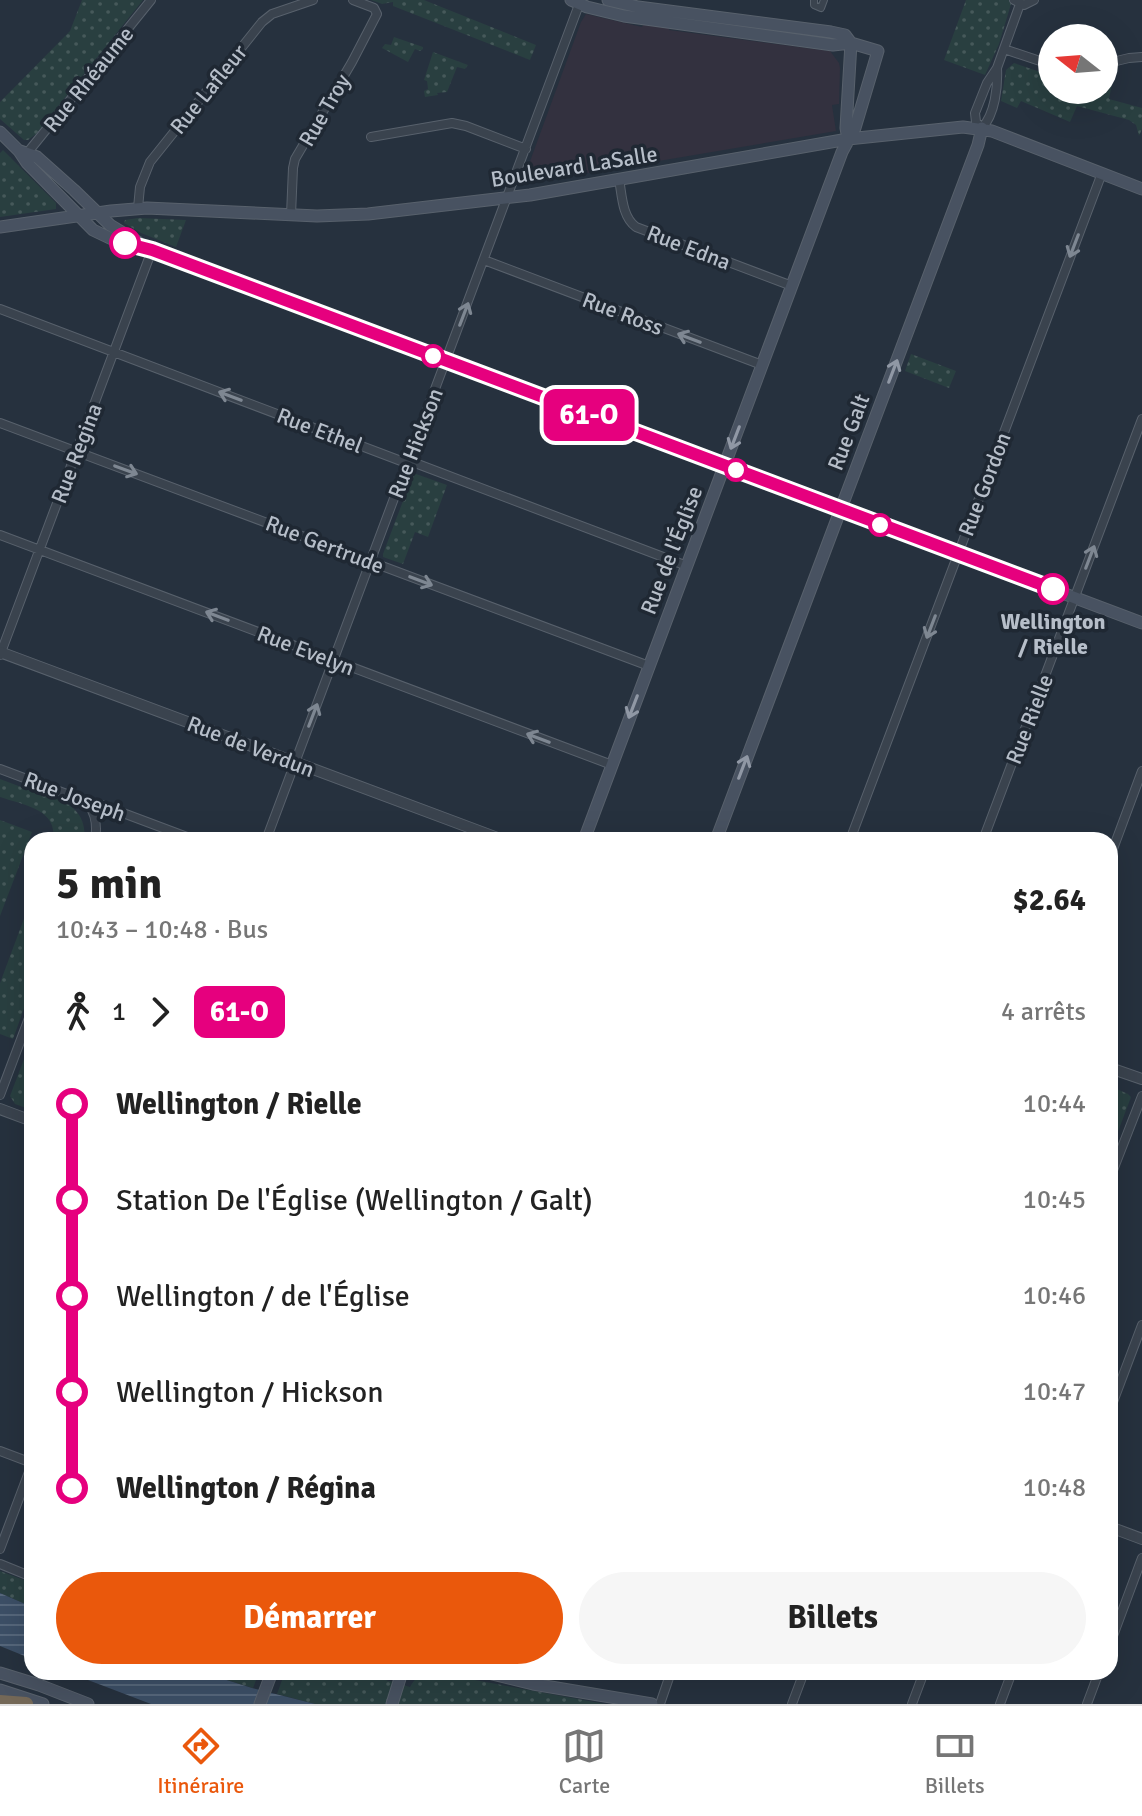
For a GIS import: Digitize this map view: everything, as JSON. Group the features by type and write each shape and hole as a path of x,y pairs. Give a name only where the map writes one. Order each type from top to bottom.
{"highway":[{"path":"0,1702 26,1704"}],"main road":[{"path":"577,1 638,7 808,35 845,35 851,43"},
{"name":"Rue de l'Église","path":"587,832 792,286 848,139 855,128 878,51 851,43 848,139"},
{"name":"Boulevard LaSalle","path":"0,227 138,208 351,216 507,198 848,139 963,127 982,128 1142,189"},
{"name":"Rue Galt","path":"719,832 982,128"},
{"path":"0,132 24,154 79,216 103,235 152,250 1142,623"},
{"path":"24,154 37,157 110,225 152,250"},
{"path":"0,1673 88,1704"},
{"path":"260,1704 269,1680"},
{"path":"392,1704 400,1680"},
{"path":"397,1691 404,1680"},
{"path":"540,1680 652,1704"},
{"path":"0,1690 43,1704"}],"street":[{"name":"Rue Rhéaume","path":"24,154 151,0"},
{"name":"Rue Lafleur","path":"138,208 140,187 150,162 262,22 272,14 313,0"},
{"name":"Rue Troy","path":"291,215 295,159 376,17 377,11 371,6 353,0"},
{"path":"814,0 814,5 821,8 824,0"},
{"name":"Rue Galt","path":"997,68 990,116 982,128 976,122 975,113 997,68 1017,2 1028,4 1034,0"},
{"name":"Rue Hickson","path":"269,832 526,149 577,1"},
{"path":"1004,49 1038,60"},
{"path":"1118,61 1142,57"},
{"path":"371,137 452,123 526,149"},
{"name":"Rue Gordon","path":"853,832 1102,173"},
{"name":"Rue Edna","path":"619,179 626,215 636,227 792,286"},
{"name":"Rue Regina","path":"0,653 152,250"},
{"name":"Rue Ross","path":"484,260 762,365"},
{"name":"Rue Ethel","path":"0,309 687,566"},
{"name":"Rue Rielle","path":"986,832 1142,419"},
{"name":"Rue Gertrude","path":"0,423 649,666"},
{"name":"Rue Evelyn","path":"0,535 612,765"},
{"name":"Rue de Verdun","path":"0,653 482,832"},
{"name":"Rue Joseph","path":"0,769 80,799 89,806 99,804 174,832"},
{"path":"1118,836 1142,771"},
{"path":"89,806 95,816 95,832"},
{"path":"0,1095 24,1031"},
{"path":"1118,1071 1142,1079"},
{"path":"1118,1158 1142,1096"},
{"path":"0,1109 24,1118"},
{"path":"1118,1389 1142,1325"},
{"path":"0,1451 24,1460"},
{"path":"0,1549 24,1484"},
{"path":"1118,1530 1142,1539"},
{"path":"1118,1622 1142,1558"},
{"path":"0,1564 24,1574"},
{"path":"660,1704 668,1680"},
{"path":"792,1704 801,1680"},
{"path":"912,1704 921,1680"},
{"path":"1000,1704 1009,1680"},
{"path":"1087,1704 1096,1680"}],"shaded area":[{"path":"586,14 642,27 669,28 830,51 840,68 839,104 832,105 836,131 528,183 524,177"}],"green space":[{"path":"82,0 143,0 36,134 24,140 0,119 0,102 70,31"},
{"path":"371,0 424,0 536,45 530,60 393,6 393,2 382,4"},
{"path":"966,0 1009,0 1011,4 999,44 985,75 944,60"},
{"path":"394,37 423,49 415,49 408,62 382,48 385,44 391,45"},
{"path":"433,52 468,65 465,69 457,67 447,92 425,97 424,91 428,89 424,80"},
{"path":"1014,63 1038,71 1038,104 1118,104 1118,101 1142,108 1139,136 1136,125 1129,120 1077,106 1070,122 1021,101 1017,108 1001,101 1006,70"},
{"path":"3,150 56,203 56,209 0,217 0,153"},
{"path":"125,220 186,220 176,247 124,223"},
{"path":"911,354 956,371 949,388 905,371"},
{"path":"416,474 447,485 428,537 415,532 403,564 383,557 383,554 412,477"},
{"path":"0,779 53,799 55,797 78,813 85,832 53,832 50,821 37,810 0,797"},
{"path":"0,820 32,832 24,832 24,853 0,916"},
{"path":"24,918 24,1008 13,1039 0,1034 0,983"},
{"path":"24,1059 24,1107 15,1104 10,1096"},
{"path":"1118,1090 1131,1097 1118,1132"},
{"path":"0,1571 24,1580 24,1604 0,1593"},
{"path":"227,1680 256,1680 253,1688"},
{"path":"282,1680 386,1680 410,1687 415,1680 474,1680 605,1704 315,1704 277,1694"}],"water":[{"path":"0,1593 24,1604 24,1656 0,1646"},
{"path":"88,1680 226,1680 315,1704 151,1704"}],"bus line":[{"name":"61-O","path":"125,243 152,250 1053,589"}],"place":[{"name":"Wellington / Rielle","path":"1053,589"}]}
